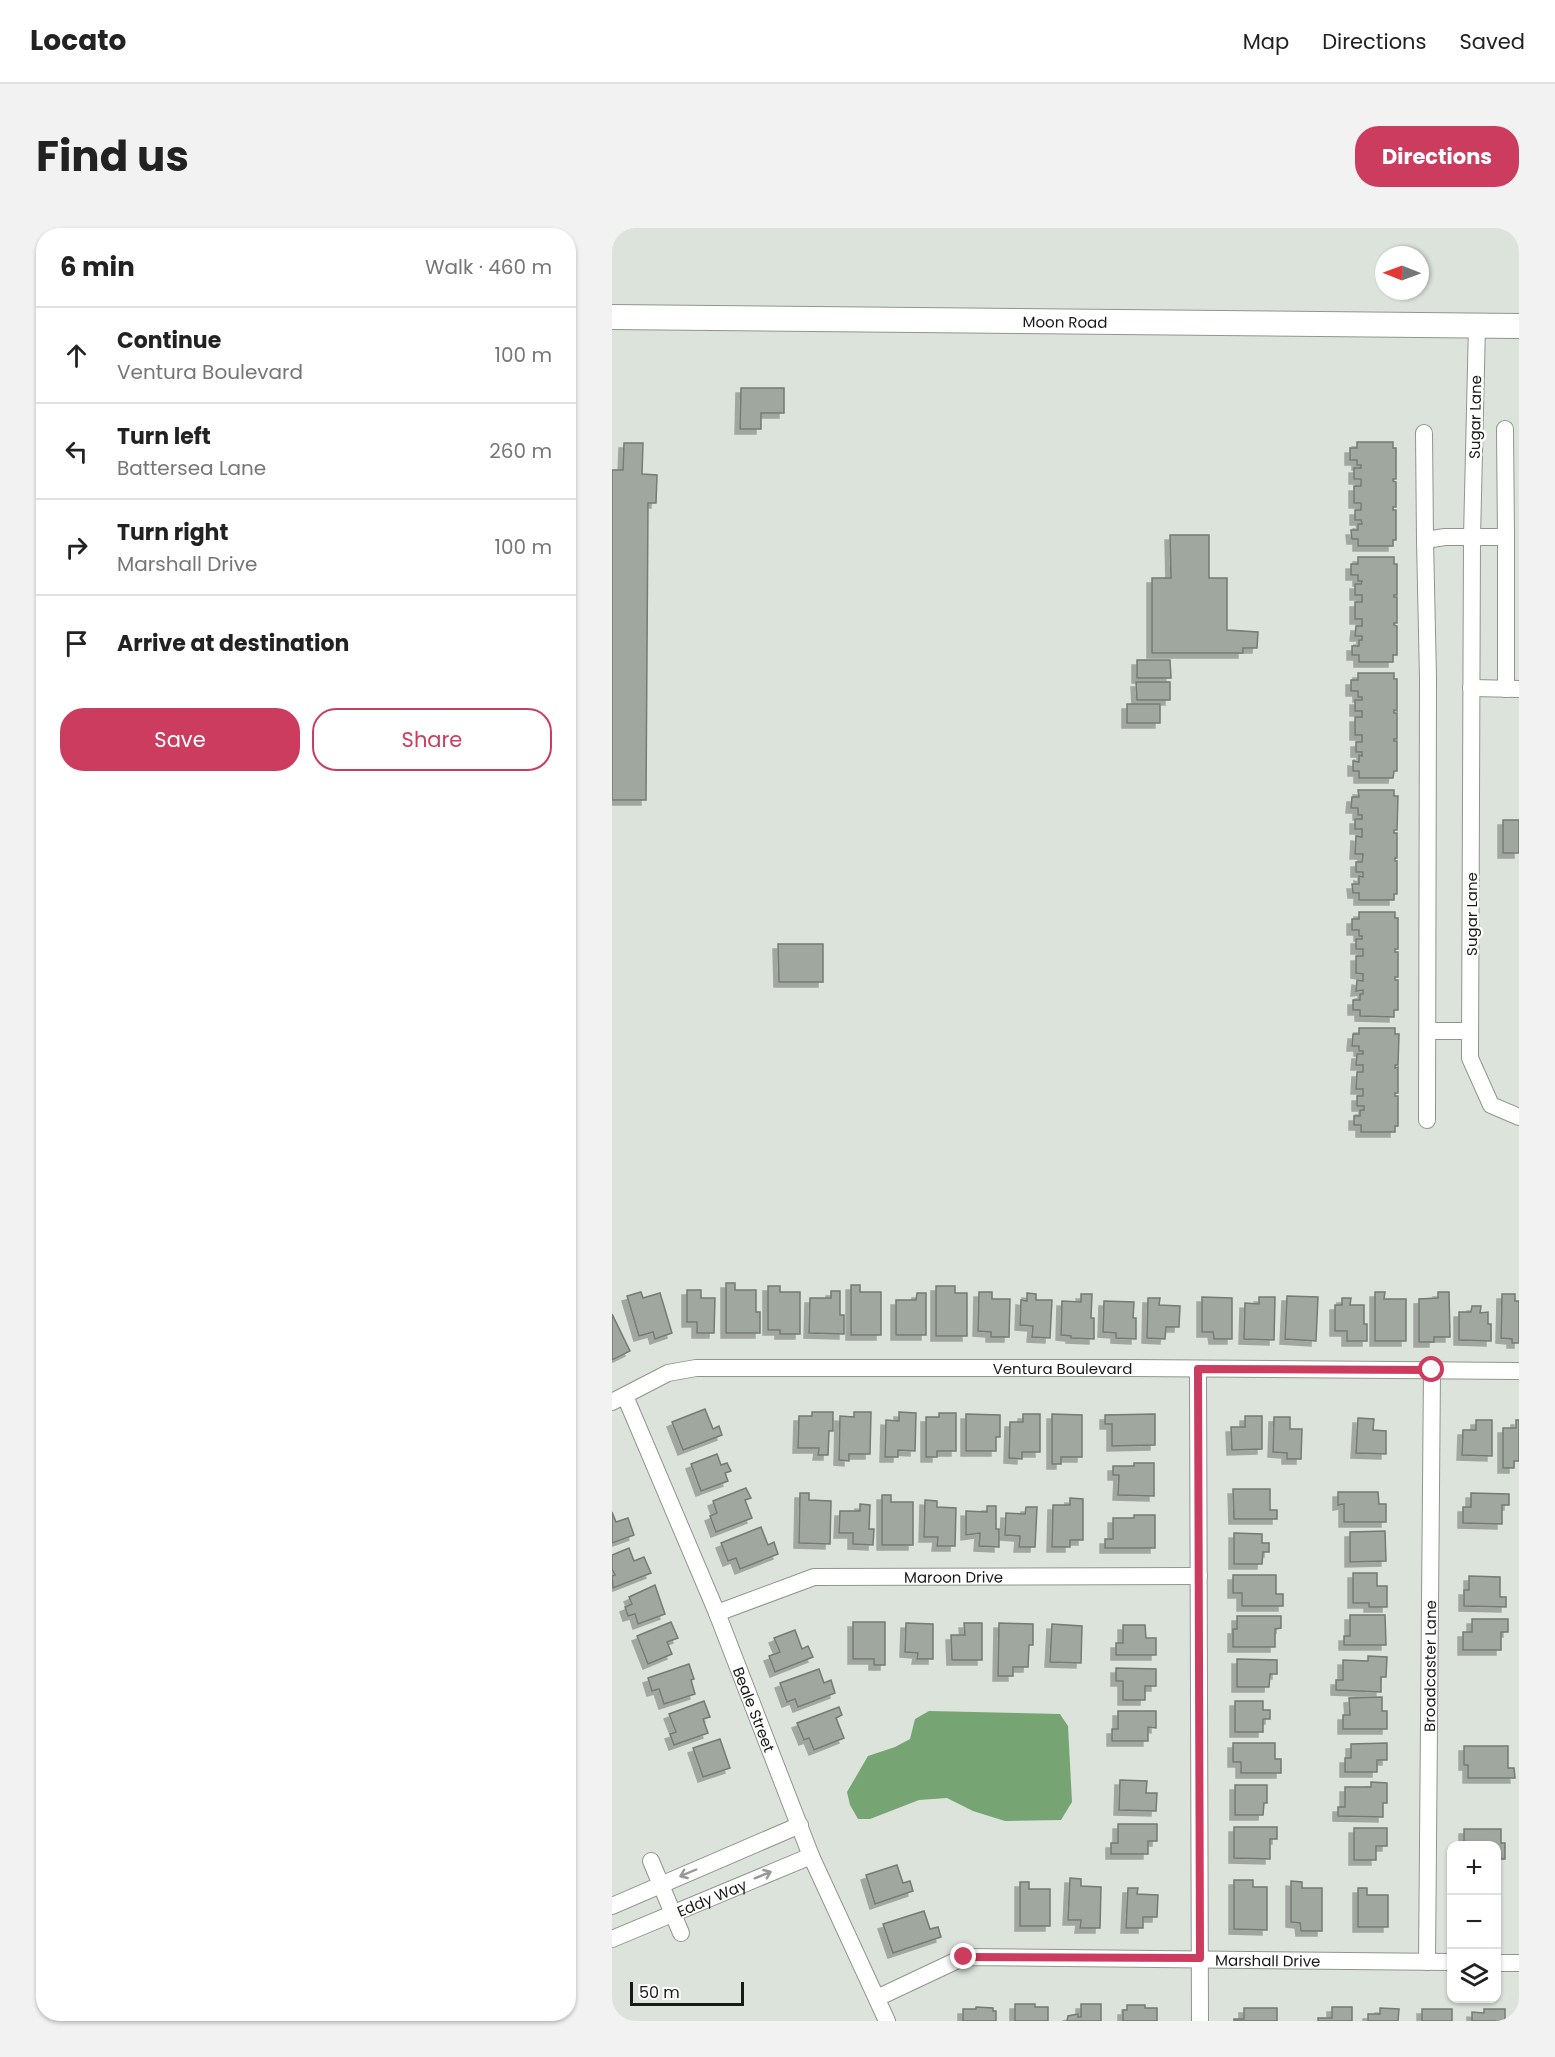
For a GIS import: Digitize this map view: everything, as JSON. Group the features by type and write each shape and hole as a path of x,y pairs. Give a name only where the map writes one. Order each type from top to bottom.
{"street":[{"name":"Moon Road","path":"612,317 1519,326"},
{"name":"Sugar Lane","path":"1477,325 1472,537 1470,1058 1491,1105 1519,1117"},
{"path":"1471,688 1512,689 1506,537 1505,429"},
{"path":"1424,433 1428,678 1428,1120"},
{"path":"1425,540 1444,537 1506,537"},
{"path":"1428,1031 1470,1031"},
{"name":"Ventura Boulevard","path":"619,1399 668,1373 696,1368 1519,1371"},
{"path":"1198,1369 1200,2021"},
{"name":"Broadcaster Lane","path":"1427,1962 1432,1370"},
{"name":"Beale Street","path":"619,1399 717,1614 811,1856 878,1998 886,2021"},
{"name":"Maroon Drive","path":"717,1614 814,1577 1198,1576"},
{"name":"Eddy Way","path":"612,1906 800,1825"},
{"name":"Eddy Way","path":"612,1939 811,1856"},
{"path":"651,1861 681,1933"},
{"name":"Marshall Drive","path":"878,1998 964,1957 1447,1962"},
{"path":"1501,1963 1519,1964"}],"shaded area":[{"path":"929,1711 1060,1714 1068,1726 1072,1802 1061,1820 1005,1821 973,1811 947,1798 919,1800 870,1819 858,1819 850,1805 847,1792 868,1756 910,1739 915,1719"}],"building":[{"path":"741,388 784,388 784,413 761,413 761,429 740,429"},
{"path":"1357,442 1393,442 1393,448 1396,448 1396,479 1393,481 1396,482 1396,507 1393,507 1393,510 1396,510 1396,540 1393,540 1393,546 1358,546 1358,539 1352,539 1351,530 1358,530 1358,524 1362,524 1361,520 1355,520 1355,510 1361,510 1361,503 1354,503 1354,486 1361,486 1361,479 1354,479 1354,468 1361,468 1361,465 1357,465 1357,460 1350,460 1350,448 1357,448"},
{"path":"624,443 643,443 642,474 657,475 656,503 648,503 646,800 612,800 612,470 623,470"},
{"path":"1170,535 1209,535 1209,578 1227,578 1227,630 1258,632 1257,648 1243,648 1243,653 1152,653 1152,578 1171,578"},
{"path":"1358,557 1394,557 1394,564 1397,564 1397,595 1394,597 1397,597 1397,623 1394,625 1397,626 1397,655 1393,655 1393,662 1359,662 1359,655 1352,655 1352,646 1359,646 1359,640 1362,640 1362,636 1355,636 1356,626 1362,626 1362,619 1355,619 1355,602 1362,602 1362,595 1355,595 1355,584 1361,584 1362,581 1358,581 1358,575 1351,575 1351,564 1358,564"},
{"path":"1137,660 1170,660 1171,678 1137,678"},
{"path":"1358,673 1394,673 1394,679 1397,679 1397,711 1394,710 1394,713 1397,713 1397,739 1394,741 1397,741 1397,771 1394,771 1393,778 1359,778 1359,771 1353,771 1353,761 1359,762 1359,755 1362,756 1362,752 1356,752 1356,742 1362,742 1362,735 1355,735 1355,717 1362,717 1362,711 1355,711 1355,700 1362,700 1362,697 1358,697 1358,691 1351,691 1351,680 1358,680"},
{"path":"1136,682 1170,682 1170,700 1137,700"},
{"path":"1127,704 1160,704 1160,723 1127,723"},
{"path":"1358,790 1394,790 1394,796 1398,796 1397,830 1394,830 1394,833 1397,833 1395,861 1397,861 1397,894 1394,894 1394,900 1359,900 1359,893 1353,893 1352,884 1359,884 1359,876 1363,877 1363,872 1356,872 1356,862 1362,862 1363,854 1355,854 1356,836 1362,837 1362,829 1355,829 1355,819 1362,819 1362,815 1358,815 1358,808 1351,808 1352,797 1359,797"},
{"path":"1503,820 1519,820 1519,853 1503,853"},
{"path":"1359,912 1395,912 1395,918 1398,918 1398,949 1395,949 1395,952 1398,952 1398,977 1395,977 1395,980 1398,980 1398,1010 1394,1010 1394,1017 1360,1016 1360,1010 1353,1010 1353,1000 1360,1000 1360,994 1363,994 1363,990 1356,991 1357,980 1363,981 1363,974 1356,973 1356,956 1363,956 1363,949 1356,949 1356,939 1362,939 1362,936 1359,936 1359,930 1352,930 1352,919 1359,919"},
{"path":"778,944 823,944 823,982 779,982"},
{"path":"1359,1028 1395,1028 1395,1034 1399,1034 1398,1065 1395,1065 1395,1068 1398,1067 1398,1093 1395,1093 1395,1096 1398,1096 1398,1126 1395,1126 1395,1132 1361,1132 1361,1125 1354,1125 1354,1116 1360,1116 1360,1110 1364,1110 1364,1106 1357,1106 1357,1096 1363,1096 1363,1089 1356,1089 1357,1072 1363,1072 1363,1065 1356,1065 1357,1054 1363,1054 1363,1051 1359,1051 1359,1046 1352,1046 1353,1034 1359,1034"},
{"path":"726,1283 735,1283 735,1290 756,1290 756,1312 760,1312 760,1333 726,1333"},
{"path":"851,1285 860,1285 860,1292 881,1292 881,1335 851,1335"},
{"path":"768,1286 780,1286 780,1292 800,1292 800,1334 780,1334 780,1330 768,1330"},
{"path":"936,1286 955,1286 955,1293 967,1293 967,1336 936,1336"},
{"path":"687,1290 701,1290 701,1298 715,1298 714,1333 697,1333 697,1322 687,1322"},
{"path":"831,1291 840,1291 840,1315 844,1315 844,1334 809,1333 810,1298 831,1298"},
{"path":"641,1292 643,1298 660,1293 672,1333 655,1339 653,1332 639,1336 627,1296"},
{"path":"979,1292 992,1292 992,1299 1010,1299 1009,1337 991,1337 991,1332 978,1331"},
{"path":"1375,1292 1385,1292 1384,1299 1406,1299 1406,1341 1375,1341"},
{"path":"1438,1292 1449,1292 1450,1337 1434,1337 1434,1342 1419,1342 1419,1299 1438,1298"},
{"path":"917,1293 926,1293 926,1335 896,1335 896,1300 916,1300"},
{"path":"1027,1293 1036,1294 1036,1300 1052,1300 1050,1338 1032,1337 1033,1326 1020,1325 1021,1300 1027,1301"},
{"path":"1081,1294 1092,1294 1091,1318 1094,1318 1094,1339 1061,1335 1062,1301 1081,1302"},
{"path":"1502,1294 1515,1294 1515,1301 1519,1301 1519,1343 1512,1343 1512,1339 1501,1338"},
{"path":"1287,1296 1318,1297 1316,1341 1285,1339"},
{"path":"1202,1297 1232,1298 1232,1339 1214,1339 1213,1332 1202,1332"},
{"path":"1259,1297 1275,1297 1274,1340 1244,1339 1245,1303 1259,1304"},
{"path":"1148,1298 1160,1298 1159,1305 1180,1306 1179,1327 1166,1327 1165,1339 1147,1338"},
{"path":"1342,1298 1351,1298 1350,1305 1364,1305 1367,1341 1347,1341 1347,1331 1335,1331 1335,1305 1342,1305"},
{"path":"1104,1301 1134,1302 1133,1318 1136,1318 1136,1339 1116,1338 1116,1333 1103,1332"},
{"path":"1472,1306 1481,1306 1480,1313 1488,1312 1491,1341 1459,1340 1459,1312 1471,1312"},
{"path":"612,1314 630,1351 612,1360"},
{"path":"705,1409 713,1429 719,1426 722,1435 683,1450 672,1422"},
{"path":"812,1412 833,1412 833,1431 829,1431 828,1455 818,1455 819,1448 798,1448 799,1416 812,1416"},
{"path":"854,1412 871,1412 870,1454 849,1454 849,1461 839,1460 840,1416 854,1417"},
{"path":"899,1412 916,1413 915,1451 898,1450 898,1457 885,1457 886,1420 899,1421"},
{"path":"939,1413 956,1413 956,1451 937,1451 937,1457 926,1457 926,1417 939,1417"},
{"path":"966,1414 1000,1415 1000,1437 996,1437 996,1451 966,1451"},
{"path":"1023,1414 1040,1414 1040,1452 1022,1452 1022,1459 1009,1458 1010,1422 1023,1422"},
{"path":"1052,1414 1082,1415 1082,1457 1061,1457 1061,1464 1052,1464"},
{"path":"1155,1414 1155,1445 1112,1446 1112,1424 1105,1424 1105,1415"},
{"path":"1245,1416 1262,1416 1262,1449 1232,1450 1231,1427 1245,1427"},
{"path":"1274,1417 1290,1417 1290,1429 1302,1429 1301,1459 1287,1459 1287,1453 1273,1452"},
{"path":"1358,1418 1374,1419 1373,1430 1386,1431 1386,1454 1356,1453"},
{"path":"1476,1420 1492,1420 1492,1456 1462,1455 1463,1430 1476,1430"},
{"path":"1516,1420 1519,1420 1519,1461 1514,1461 1514,1468 1503,1468 1503,1428 1516,1428"},
{"path":"717,1454 721,1465 727,1463 731,1471 725,1473 728,1481 701,1491 691,1464"},
{"path":"1134,1463 1154,1463 1154,1496 1118,1495 1119,1475 1113,1475 1113,1466 1134,1466"},
{"path":"746,1488 751,1498 745,1500 752,1518 716,1532 710,1516 717,1513 713,1501"},
{"path":"1233,1489 1270,1489 1270,1510 1277,1510 1277,1519 1234,1519"},
{"path":"1338,1492 1378,1492 1379,1504 1386,1504 1386,1522 1344,1522 1344,1504 1338,1505"},
{"path":"800,1493 809,1493 809,1500 831,1501 830,1544 799,1543"},
{"path":"1471,1493 1509,1494 1509,1505 1502,1505 1502,1524 1463,1523 1463,1507 1471,1507"},
{"path":"882,1495 891,1495 891,1502 913,1502 913,1545 882,1545"},
{"path":"1070,1498 1083,1499 1083,1540 1070,1540 1070,1547 1052,1547 1053,1505 1070,1505"},
{"path":"925,1500 937,1501 937,1507 956,1508 955,1546 937,1546 938,1537 924,1537"},
{"path":"860,1504 870,1505 869,1529 874,1529 873,1545 853,1544 853,1533 839,1533 840,1511 860,1511"},
{"path":"987,1506 996,1506 999,1547 979,1546 980,1533 966,1535 966,1511 987,1512"},
{"path":"1026,1507 1037,1507 1035,1547 1019,1547 1020,1536 1005,1535 1006,1513 1025,1514"},
{"path":"612,1512 616,1522 628,1518 634,1535 612,1543"},
{"path":"1134,1515 1155,1515 1155,1548 1105,1548 1105,1539 1113,1539 1113,1518 1134,1518"},
{"path":"761,1527 768,1545 774,1542 778,1554 740,1569 736,1558 728,1561 721,1543"},
{"path":"1385,1531 1386,1561 1350,1562 1350,1532"},
{"path":"1234,1533 1262,1534 1262,1543 1269,1543 1269,1552 1263,1552 1262,1564 1234,1564"},
{"path":"629,1548 634,1561 644,1557 651,1573 613,1588 612,1576 615,1575 612,1569 612,1555"},
{"path":"1353,1573 1377,1573 1377,1586 1387,1586 1387,1607 1369,1607 1369,1603 1353,1603"},
{"path":"1233,1575 1276,1575 1276,1594 1283,1594 1283,1606 1242,1606 1242,1593 1233,1593"},
{"path":"1469,1576 1500,1577 1500,1597 1506,1597 1506,1607 1464,1606 1464,1590 1469,1590"},
{"path":"655,1585 665,1614 638,1624 635,1614 628,1616 625,1607 632,1604 629,1597"},
{"path":"1350,1615 1385,1615 1386,1645 1344,1645 1344,1636 1350,1636"},
{"path":"1237,1616 1281,1616 1281,1628 1275,1629 1275,1647 1233,1647 1233,1629 1237,1629"},
{"path":"1472,1619 1508,1619 1508,1632 1501,1632 1501,1650 1463,1650 1463,1632 1472,1632"},
{"path":"671,1622 678,1638 667,1642 672,1654 648,1664 637,1636"},
{"path":"853,1622 885,1622 885,1665 874,1665 874,1659 853,1659"},
{"path":"906,1623 933,1624 933,1659 917,1659 918,1653 905,1652"},
{"path":"964,1623 982,1623 982,1660 952,1660 951,1635 965,1635"},
{"path":"999,1623 1033,1624 1033,1645 1029,1645 1028,1667 1013,1667 1013,1676 998,1676"},
{"path":"1052,1624 1082,1626 1081,1663 1050,1662"},
{"path":"1123,1625 1145,1625 1146,1638 1156,1638 1156,1655 1116,1655 1116,1643 1123,1643"},
{"path":"795,1630 802,1649 808,1646 813,1657 775,1672 769,1656 780,1652 774,1638"},
{"path":"1368,1656 1387,1657 1386,1677 1381,1677 1381,1692 1336,1690 1336,1680 1343,1680 1343,1660 1368,1661"},
{"path":"1237,1659 1277,1660 1277,1674 1270,1674 1269,1687 1237,1687"},
{"path":"689,1664 694,1679 691,1680 695,1694 664,1704 659,1689 652,1691 648,1678"},
{"path":"1116,1668 1156,1669 1156,1686 1145,1686 1145,1700 1123,1700 1123,1681 1116,1681"},
{"path":"819,1669 824,1683 831,1680 835,1693 798,1707 795,1699 787,1702 780,1683"},
{"path":"1382,1697 1382,1711 1387,1711 1387,1729 1343,1729 1343,1715 1350,1715 1349,1698"},
{"path":"704,1701 710,1717 703,1719 708,1733 674,1745 670,1734 676,1732 669,1714"},
{"path":"1235,1701 1263,1701 1263,1710 1270,1710 1270,1719 1263,1719 1263,1732 1235,1732"},
{"path":"839,1707 842,1715 836,1718 844,1738 814,1750 809,1738 804,1740 797,1723"},
{"path":"1118,1711 1156,1711 1156,1728 1148,1727 1148,1741 1112,1741 1112,1729 1118,1729"},
{"path":"720,1739 730,1768 703,1777 693,1748"},
{"path":"1233,1743 1275,1743 1275,1759 1281,1759 1281,1773 1241,1773 1241,1762 1233,1762"},
{"path":"1387,1743 1387,1760 1377,1760 1377,1772 1345,1772 1345,1758 1351,1758 1351,1744"},
{"path":"1464,1746 1508,1746 1508,1768 1514,1768 1515,1778 1468,1778 1468,1765 1464,1765"},
{"path":"1120,1780 1147,1781 1146,1793 1157,1793 1156,1811 1119,1810"},
{"path":"1371,1782 1387,1783 1387,1803 1383,1803 1383,1817 1338,1816 1338,1807 1345,1807 1345,1787 1371,1787"},
{"path":"1235,1785 1267,1785 1267,1803 1264,1803 1263,1815 1235,1815"},
{"path":"1118,1824 1157,1824 1157,1841 1148,1841 1148,1854 1111,1854 1111,1843 1118,1843"},
{"path":"1234,1827 1277,1827 1277,1839 1270,1839 1270,1859 1234,1858"},
{"path":"1354,1828 1387,1828 1387,1846 1376,1846 1376,1860 1354,1860"},
{"path":"1464,1829 1501,1829 1501,1841 1464,1841"},
{"path":"1501,1843 1505,1843 1505,1859 1501,1859"},
{"path":"897,1865 903,1883 910,1881 913,1891 875,1904 866,1875"},
{"path":"1070,1878 1081,1879 1081,1886 1101,1887 1100,1928 1080,1928 1081,1920 1068,1920"},
{"path":"1234,1880 1253,1880 1253,1887 1267,1887 1267,1930 1234,1929"},
{"path":"1291,1881 1302,1882 1302,1888 1322,1888 1322,1931 1301,1931 1300,1923 1291,1922"},
{"path":"1020,1882 1029,1882 1029,1889 1050,1889 1050,1926 1020,1926"},
{"path":"1128,1888 1138,1888 1137,1894 1158,1895 1157,1917 1143,1917 1143,1928 1126,1928"},
{"path":"1358,1888 1367,1888 1367,1895 1388,1895 1388,1927 1358,1927"},
{"path":"924,1911 930,1929 938,1927 941,1937 893,1953 883,1924"},
{"path":"1015,2004 1035,2004 1035,2007 1048,2007 1048,2021 1015,2021"},
{"path":"1081,2004 1101,2004 1101,2021 1067,2021 1068,2016 1078,2014 1078,2017 1081,2017"},
{"path":"1127,2005 1157,2008 1157,2021 1123,2021 1123,2010 1127,2010"},
{"path":"976,2007 993,2008 993,2011 996,2011 996,2021 963,2021 963,2009 976,2009"},
{"path":"1332,2007 1352,2007 1352,2021 1318,2021 1318,2018 1332,2018"},
{"path":"1244,2008 1277,2008 1277,2021 1234,2021 1234,2019 1244,2019"},
{"path":"1380,2008 1399,2009 1398,2021 1368,2021 1368,2014 1380,2014"},
{"path":"1422,2009 1452,2009 1452,2021 1422,2021"},
{"path":"1484,2009 1505,2009 1505,2021 1472,2021 1472,2012 1484,2013"}],"route":[{"path":"964,1957 1200,1958 1198,1369 1432,1370"}]}
